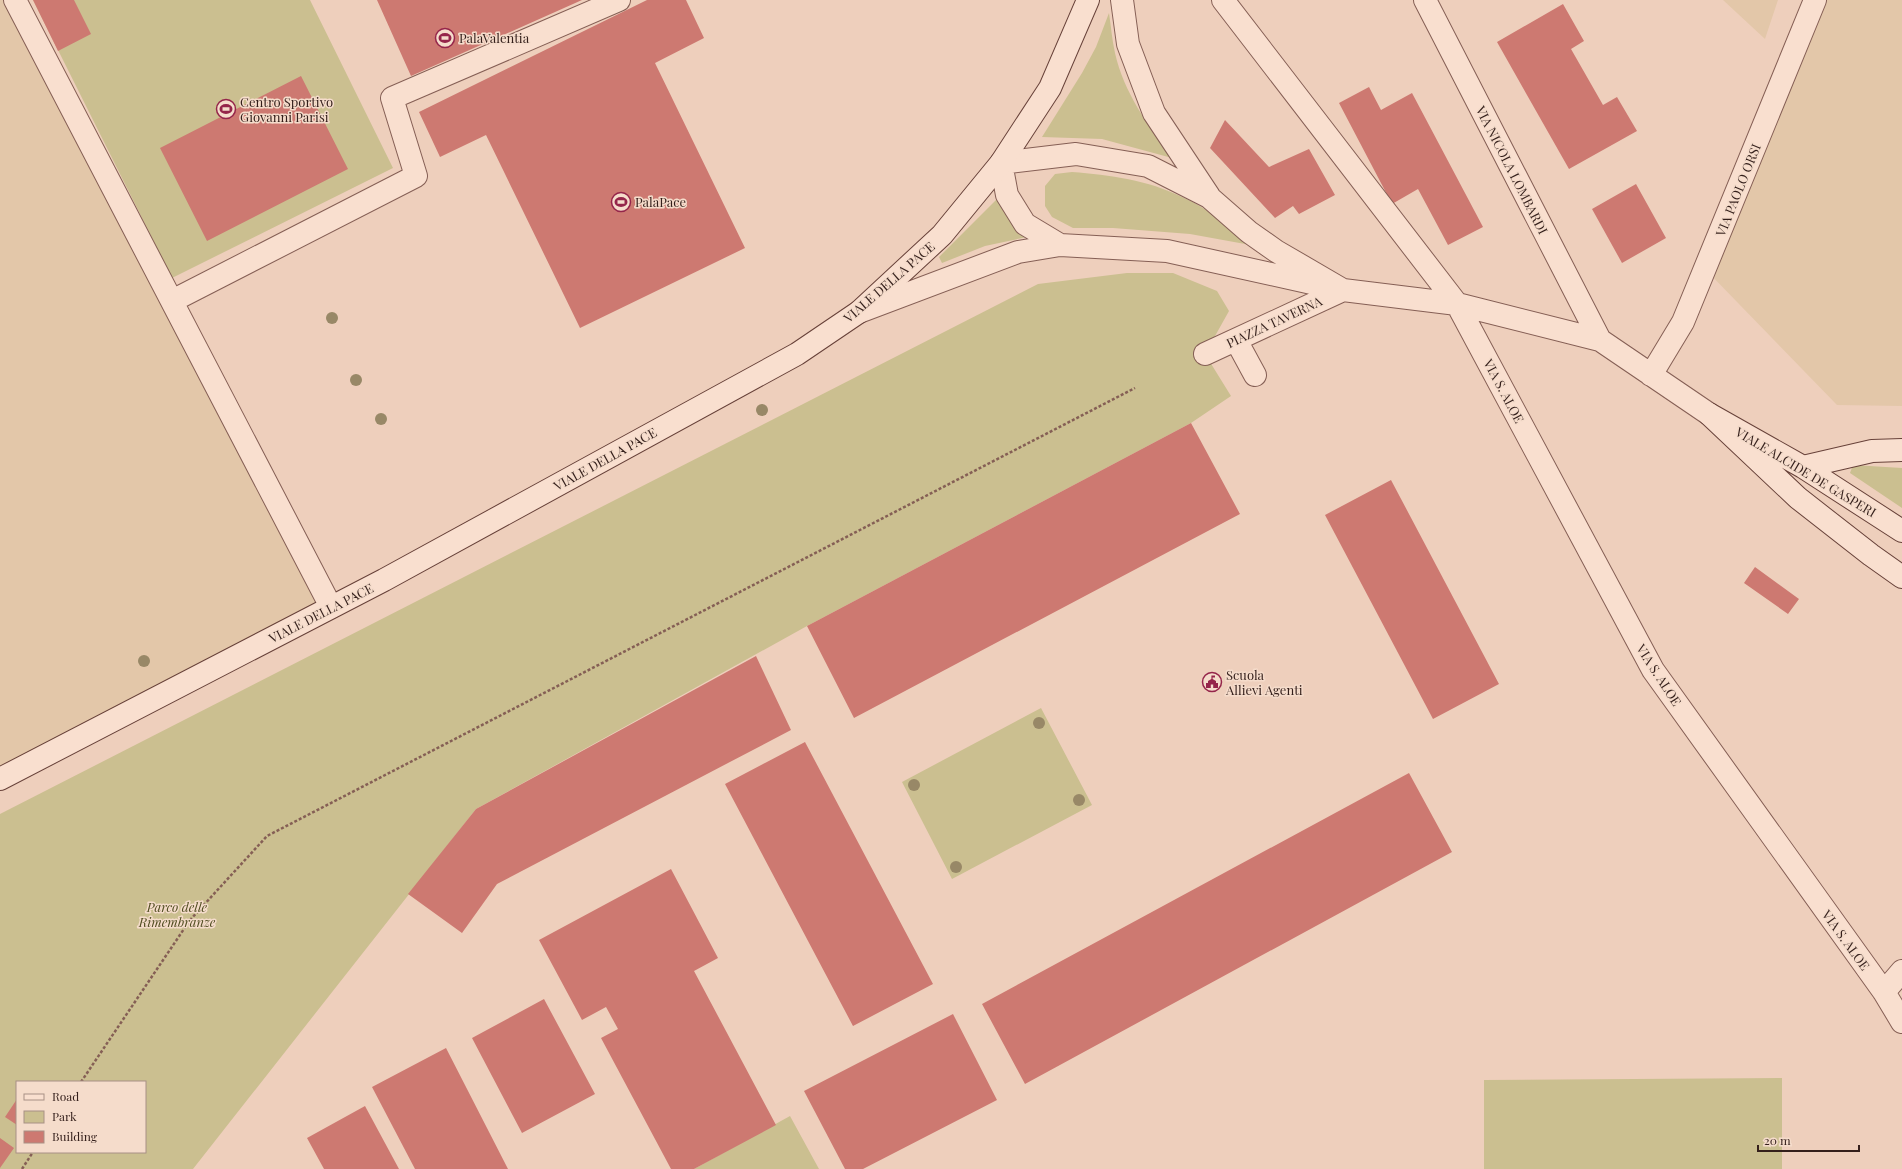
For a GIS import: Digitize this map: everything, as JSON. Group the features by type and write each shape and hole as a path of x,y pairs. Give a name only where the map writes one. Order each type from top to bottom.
{"street":[{"path":"15,0 331,608"},
{"path":"172,301 416,176 392,98 619,0"},
{"name":"VIALE DELLA PACE","path":"0,779 331,608 797,354 859,312 942,235 1001,163 1050,88 1088,0"},
{"path":"1122,0 1128,44 1154,113 1209,197"},
{"name":"VIA S. ALOE","path":"1223,0 1457,304 1653,670 1884,992 1902,1022"},
{"name":"VIA NICOLA LOMBARDI","path":"1425,0 1600,340"},
{"name":"VIA PAOLO ORSI","path":"1651,375 1683,322 1815,0"},
{"path":"1060,245 1025,224 1007,195 1001,163 1076,154 1148,166 1209,197 1249,232 1276,251 1343,290"},
{"name":"VIALE ALCIDE DE GASPERI","path":"859,312 1018,252 1060,245 1167,251 1343,290 1457,304 1600,340 1709,414 1803,467 1902,531"},
{"name":"PIAZZA TAVERNA","path":"1205,354 1343,290"},
{"path":"1236,340 1255,375"},
{"name":"VIALE ALCIDE DE GASPERI","path":"1709,414 1798,498 1871,556 1902,577"},
{"path":"1803,467 1872,451 1902,450"},
{"path":"1884,992 1902,971"}],"path":[{"path":"82,1081 190,920 267,836 1135,388"},
{"path":"22,1169 32,1153"}],"shaded area":[{"path":"0,0 15,0 331,607 0,779"},
{"path":"1723,0 1778,0 1765,39"},
{"path":"1815,0 1902,0 1902,406 1837,405 1705,269"}],"green space":[{"name":"Centro Sportivo Giovanni Parisi","path":"33,0 310,0 393,168 172,278"},
{"path":"1109,13 1115,53 1124,82 1146,121 1172,158 1102,139 1042,137 1082,73 1096,47"},
{"path":"1072,172 1128,179 1169,191 1211,213 1256,246 1190,234 1113,228 1073,228 1052,217 1045,206 1045,186 1055,174"},
{"path":"1000,196 1027,237 985,246 942,263 939,257"},
{"name":"Parco delle Rimembranze","path":"1127,273 1173,273 1217,291 1229,311 1205,354 1231,396 1191,423 807,626 476,809 193,1169 0,1169 0,814 1038,284"},
{"path":"1853,465 1902,468 1902,508 1850,473"},
{"path":"1041,708 1092,805 952,879 902,782"},
{"path":"1782,1078 1782,1169 1484,1169 1484,1080"},
{"path":"790,1116 819,1169 694,1169"}],"building":[{"path":"33,0 74,0 91,34 58,51"},
{"name":"PalaValentia","path":"377,0 582,0 411,76"},
{"name":"PalaPace","path":"647,0 686,0 704,38 655,63 745,248 580,328 486,135 440,157 419,112"},
{"path":"1563,4 1584,41 1571,49 1603,105 1617,97 1637,131 1569,169 1497,42"},
{"path":"301,76 348,169 207,241 160,148"},
{"path":"1369,87 1381,110 1412,93 1483,227 1448,245 1418,189 1392,204 1339,103"},
{"path":"1225,120 1269,167 1309,149 1335,195 1299,214 1293,206 1275,218 1210,148"},
{"path":"1636,184 1666,238 1622,263 1592,209"},
{"path":"1191,423 1240,514 854,718 807,626"},
{"path":"1391,480 1499,684 1433,719 1325,515"},
{"path":"1755,567 1799,599 1788,614 1744,583"},
{"path":"756,656 791,730 497,884 462,933 408,894 476,809"},
{"path":"805,742 933,984 853,1026 725,784"},
{"path":"1409,773 1452,852 1025,1084 982,1004"},
{"path":"671,869 718,958 694,971 776,1125 694,1169 671,1169 601,1038 618,1029 606,1007 582,1020 539,940"},
{"path":"544,999 595,1094 522,1133 472,1038"},
{"path":"953,1014 997,1100 863,1169 845,1169 804,1091"},
{"path":"446,1048 508,1169 415,1169 372,1087"},
{"path":"16,1100 16,1124 5,1117"},
{"path":"365,1106 399,1169 324,1169 307,1138"},
{"path":"0,1138 14,1148 0,1168"}],"place":[{"name":"PalaValentia","path":"445,38"},
{"name":"Centro Sportivo Giovanni Parisi","path":"226,109"},
{"name":"PalaPace","path":"621,202"},
{"name":"Scuola Allievi Agenti","path":"1212,682"}]}
